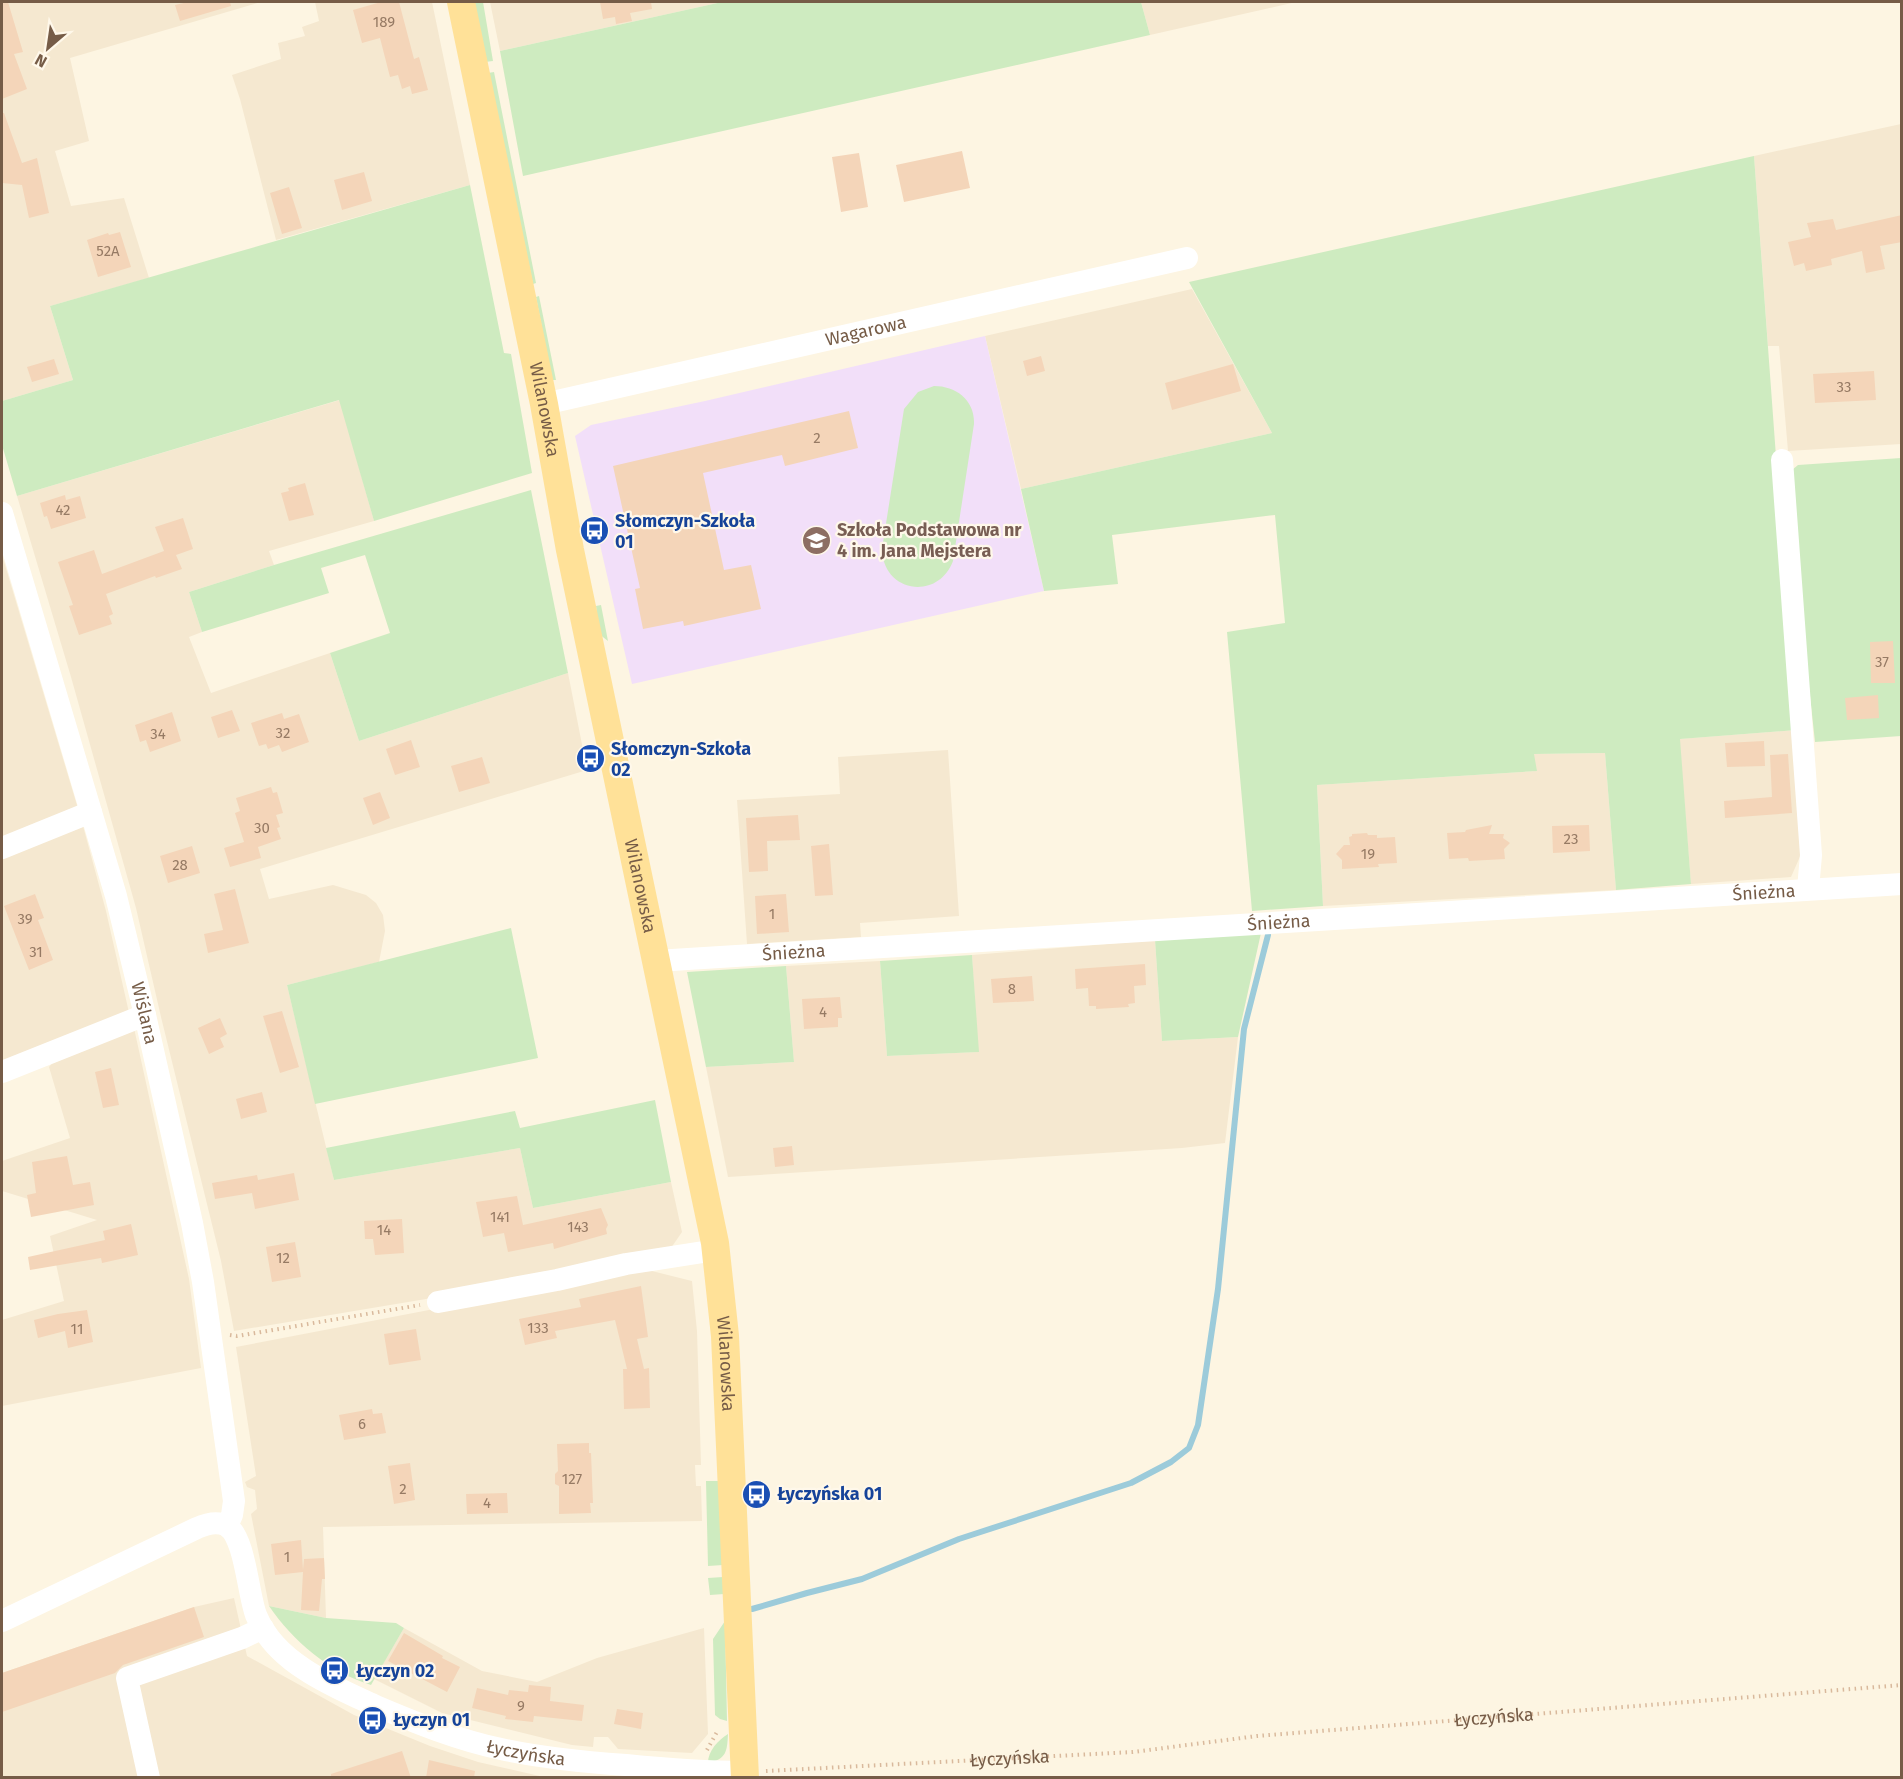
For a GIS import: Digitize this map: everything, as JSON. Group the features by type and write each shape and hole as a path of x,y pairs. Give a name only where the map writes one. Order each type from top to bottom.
{"main road":[{"name":"Wilanowska","path":"461,2 544,404 570,550 716,1250 726,1347 744,1775"}],"street":[{"name":"Wagarowa","path":"544,404 1187,258"},
{"path":"1782,460 1811,855 1808,889"},
{"name":"Wiślana","path":"2,513 116,896 192,1223 234,1501 232,1515 227,1526"},
{"path":"2,848 91,812"},
{"name":"Śnieżna","path":"656,961 1902,884"},
{"path":"2,1072 145,1015"},
{"path":"438,1302 557,1280 626,1264 716,1250"},
{"path":"2,1621 197,1528 208,1524 227,1526"},
{"name":"Łyczyńska","path":"227,1526 239,1541 249,1594 263,1628 284,1654 303,1669 328,1683 425,1727 499,1749 555,1760 744,1775"},
{"path":"149,1778 127,1678 242,1638 263,1628"}],"path":[{"path":"211,1337 228,1334 237,1336 438,1302"},
{"name":"Łyczyńska","path":"744,1775 1133,1752 1257,1736 1902,1685"}],"shaded area":[{"path":"2,2 261,2 70,58 89,141 55,151 71,206 124,198 149,278 50,306 73,380 2,401"},
{"path":"315,2 432,2 470,185 276,240 232,75 281,59 278,43 305,36 302,27 319,21"},
{"path":"490,2 722,2 500,51"},
{"path":"1141,2 1296,2 1150,35"},
{"path":"1901,124 1901,444 1788,451 1779,346 1768,346 1754,156"},
{"path":"1192,289 1272,433 1021,489 985,336"},
{"name":"Szkoła Podstawowa nr 4 im. Jana Mejstera","path":"985,336 1044,591 632,684 575,436 591,425"},
{"path":"340,400 374,521 269,551 274,565 189,592 202,632 189,637 211,693 330,653 359,741 568,673 587,770 260,869 269,899 333,885 366,895 376,903 383,915 385,931 379,962 287,985 334,1180 520,1148 533,1208 671,1182 682,1232 671,1248 426,1299 234,1331 221,1261 136,908 17,496"},
{"path":"2,555 79,812 2,841"},
{"path":"1796,730 1806,843 1791,877 1691,884 1679,739"},
{"path":"948,750 959,916 860,923 861,937 747,944 737,800 840,794 838,757"},
{"path":"1605,753 1616,890 1323,906 1317,785 1536,771 1533,754"},
{"path":"83,826 106,911 130,1017 2,1064 2,857"},
{"path":"1155,940 1162,1041 1238,1037 1225,1143 1182,1148 728,1177 706,1067 794,1062 786,966 880,961 887,1056 978,1052 972,955"},
{"path":"134,1028 189,1279 201,1368 2,1406 2,1320 64,1301 50,1236 97,1220 2,1191 2,1161 70,1138 49,1067 58,1056"},
{"path":"644,1269 692,1281 697,1331 701,1465 695,1465 696,1486 701,1486 702,1521 323,1527 326,1618 269,1606 251,1514 257,1509 255,1490 247,1487 245,1482 256,1476 236,1347"},
{"path":"234,1598 247,1656 354,1715 430,1746 478,1762 544,1777 2,1777 2,1673 194,1607"},
{"path":"404,1628 482,1671 537,1682 597,1658 704,1628 708,1734 692,1753 618,1749 608,1737 594,1737 593,1747 572,1745 442,1713 374,1679"}],"green space":[{"path":"471,2 483,2 493,61 485,62"},
{"path":"722,2 1141,2 1150,35 523,176 500,51"},
{"path":"494,72 536,283 533,284 488,73"},
{"path":"1754,156 1796,730 1680,739 1691,884 1616,890 1605,753 1534,754 1537,771 1317,785 1323,906 1252,911 1227,632 1285,623 1275,515 1112,535 1118,584 1044,591 1021,489 1272,433 1189,282"},
{"path":"470,185 504,353 511,354 532,473 374,521 339,400 17,496 2,445 2,401 73,380 50,306"},
{"path":"539,296 556,380 552,380 536,297"},
{"path":"934,386 950,389 963,396 971,408 974,424 953,561 946,574 936,582 924,586 912,586 901,583 891,575 885,564 882,549 904,409 918,392"},
{"path":"1901,458 1901,736 1815,742 1800,603 1792,470 1798,465"},
{"path":"531,490 568,673 359,741 330,653 390,633 365,555 321,568 329,593 202,632 189,592"},
{"path":"601,605 608,641 599,634 596,606"},
{"path":"511,928 538,1058 315,1104 287,985"},
{"path":"1261,933 1238,1037 1162,1041 1155,940"},
{"path":"972,955 979,1052 887,1056 880,961"},
{"path":"786,966 794,1062 706,1067 687,972"},
{"path":"655,1100 671,1182 533,1208 520,1148 334,1180 326,1148 515,1111 520,1128"},
{"path":"706,1481 721,1481 723,1565 708,1566"},
{"path":"723,1577 724,1594 710,1595 708,1578"},
{"path":"269,1606 326,1618 396,1623 404,1628 371,1685 341,1672 313,1654 289,1631"},
{"path":"725,1621 727,1721 715,1715 713,1639"},
{"path":"728,1734 725,1753 719,1759 708,1763 714,1746"}],"building":[{"path":"2,2 8,2 23,52 14,54 27,89 2,99"},
{"path":"188,2 230,2 231,6 180,21 175,5"},
{"path":"381,2 399,2 414,59 419,57 428,90 412,94 410,86 402,89 398,75 390,77 380,38 362,43 353,10"},
{"path":"600,2 651,2 652,9 630,13 632,21 616,24 615,17 603,19"},
{"path":"2,113 4,113 22,163 37,158 49,213 29,218 22,185 2,183"},
{"path":"962,151 970,188 904,202 896,165"},
{"path":"859,153 868,207 841,212 832,157"},
{"path":"364,172 372,201 342,210 334,180"},
{"path":"289,187 302,228 282,234 270,193"},
{"path":"1902,215 1902,242 1880,246 1885,269 1866,273 1862,251 1831,259 1832,265 1806,271 1804,263 1794,266 1788,242 1811,237 1807,223 1833,219 1836,230"},
{"path":"120,232 131,267 98,277 87,240 108,233 109,235"},
{"path":"1041,356 1045,371 1027,376 1023,361"},
{"path":"54,359 59,374 32,382 27,367"},
{"path":"1233,364 1241,391 1172,410 1165,383"},
{"path":"1874,371 1876,400 1815,403 1813,374"},
{"path":"849,411 858,448 785,466 782,455 703,473 724,570 751,565 761,609 684,626 683,621 643,629 635,589 640,588 613,466"},
{"path":"305,483 314,515 289,521 281,493 289,491 288,488"},
{"path":"65,495 66,500 80,496 86,518 51,529 40,503"},
{"path":"183,518 193,549 176,555 182,569 106,594 113,614 109,616 112,624 79,635 69,606 73,605 58,562 94,550 102,574 164,551 155,527"},
{"path":"1893,641 1895,683 1871,683 1870,642"},
{"path":"1878,695 1879,718 1847,720 1845,698"},
{"path":"232,710 240,731 218,738 211,717"},
{"path":"172,712 181,741 150,752 146,740 140,742 135,725"},
{"path":"282,713 284,719 299,714 309,742 282,752 279,745 268,749 266,744 259,746 251,723"},
{"path":"411,740 420,767 395,775 386,749"},
{"path":"1764,741 1765,766 1727,767 1725,743"},
{"path":"1788,754 1792,813 1725,818 1724,801 1772,797 1770,755"},
{"path":"482,757 490,783 459,792 451,766"},
{"path":"271,787 273,793 277,792 283,813 276,815 281,839 258,847 261,858 230,867 224,848 244,842 235,813 240,811 236,798"},
{"path":"380,792 390,818 373,825 363,798"},
{"path":"798,815 800,840 767,841 768,871 749,872 746,818"},
{"path":"1492,825 1489,834 1504,834 1503,838 1510,843 1504,849 1505,859 1469,861 1468,858 1449,859 1447,833 1465,832"},
{"path":"1589,825 1590,851 1553,853 1552,826"},
{"path":"1352,834 1377,835 1377,838 1395,837 1397,863 1378,864 1379,867 1342,869 1342,860 1336,854 1344,845 1350,845 1349,837"},
{"path":"829,844 833,895 815,896 811,846"},
{"path":"192,846 200,873 168,883 160,856"},
{"path":"235,889 249,943 208,953 204,934 223,930 214,894"},
{"path":"35,894 44,918 38,920 53,960 29,970 4,906"},
{"path":"786,894 789,932 757,934 755,896"},
{"path":"1145,964 1146,985 1134,986 1135,1003 1128,1004 1129,1007 1096,1009 1096,1006 1089,1006 1088,988 1076,989 1075,969"},
{"path":"1032,976 1034,1001 993,1003 991,979"},
{"path":"840,997 842,1018 838,1018 838,1027 804,1029 802,999"},
{"path":"282,1011 299,1067 280,1073 263,1016"},
{"path":"220,1018 227,1034 220,1038 224,1047 209,1054 198,1028"},
{"path":"111,1068 119,1105 103,1108 95,1072"},
{"path":"262,1092 267,1112 241,1119 236,1099"},
{"path":"792,1146 794,1165 775,1167 773,1148"},
{"path":"67,1156 73,1185 90,1182 94,1205 31,1217 27,1195 36,1193 32,1162"},
{"path":"294,1173 299,1200 255,1209 252,1193 215,1199 212,1183 257,1175 258,1180"},
{"path":"517,1196 523,1225 601,1208 608,1225 607,1234 554,1249 553,1243 508,1252 504,1233 483,1237 476,1202"},
{"path":"402,1219 404,1253 375,1255 373,1239 365,1239 364,1221"},
{"path":"131,1224 138,1255 102,1263 101,1258 30,1270 28,1257 105,1240 103,1231"},
{"path":"295,1242 301,1277 272,1282 266,1247"},
{"path":"641,1286 648,1337 637,1339 644,1369 649,1368 650,1408 624,1409 623,1369 627,1369 615,1320 555,1331 557,1338 525,1345 519,1319 581,1307 579,1299"},
{"path":"87,1310 93,1342 68,1348 65,1331 38,1338 34,1320"},
{"path":"416,1329 421,1360 389,1365 384,1334"},
{"path":"372,1409 373,1414 382,1413 386,1433 344,1440 339,1415"},
{"path":"589,1443 593,1503 590,1503 591,1513 559,1514 559,1486 555,1484 555,1474 558,1471 557,1444"},
{"path":"410,1463 415,1500 394,1504 388,1466"},
{"path":"507,1493 508,1513 467,1514 466,1494"},
{"path":"301,1540 303,1570 304,1559 324,1558 325,1579 322,1579 319,1611 301,1610 303,1572 275,1575 271,1544"},
{"path":"194,1607 204,1637 123,1665 115,1673 2,1712 2,1673"},
{"path":"404,1633 460,1667 447,1692 388,1661"},
{"path":"529,1685 551,1687 550,1701 584,1705 582,1721 534,1716 533,1722 505,1719 506,1716 472,1708 477,1688 508,1695 509,1690 528,1692"},
{"path":"617,1709 643,1713 641,1729 614,1724"},
{"path":"402,1751 411,1778 331,1778 331,1774"},
{"path":"429,1760 475,1771 474,1778 426,1778"}],"waterway":[{"path":"752,1609 862,1579 959,1539 1131,1483 1171,1462 1189,1448 1198,1425 1218,1289 1244,1029 1268,935"}],"place":[{"name":"Słomczyn-Szkoła 01","path":"594,531"},
{"name":"Szkoła Podstawowa nr 4 im. Jana Mejstera","path":"816,540"},
{"name":"Słomczyn-Szkoła 02","path":"590,759"},
{"name":"Łyczyńska 01","path":"756,1494"},
{"name":"Łyczyn 02","path":"335,1671"},
{"name":"Łyczyn 01","path":"372,1720"}]}
